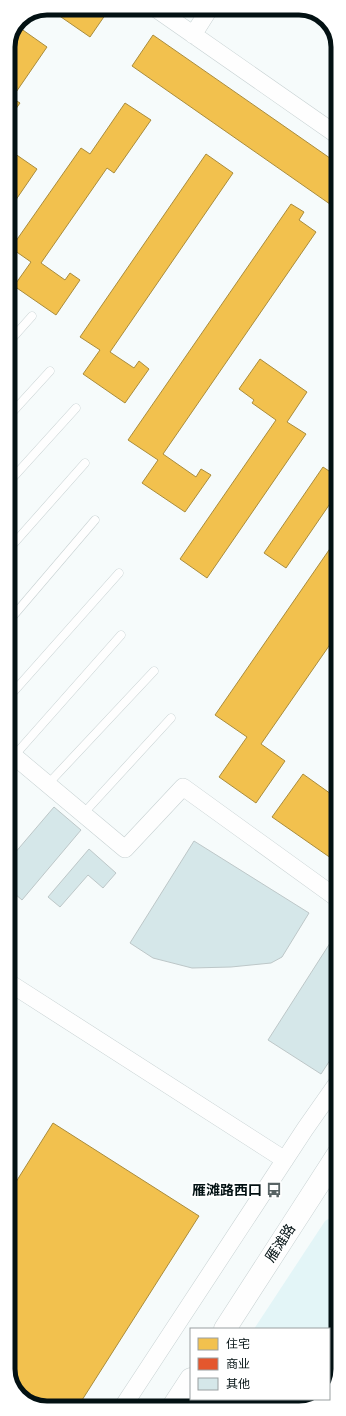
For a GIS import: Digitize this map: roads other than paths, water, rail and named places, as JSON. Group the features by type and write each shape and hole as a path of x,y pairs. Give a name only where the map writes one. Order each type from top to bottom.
{"main road":[{"name":"雁滩路","path":"226,1328 331,1164"},
{"path":"177,1401 190,1381"}],"street":[{"path":"165,15 331,131"},
{"path":"193,35 206,15"},
{"path":"15,756 125,849 183,788 331,894"},
{"path":"15,987 284,1160"},
{"path":"127,1401 284,1160 331,1092"}],"lane":[{"path":"15,335 32,316"},
{"path":"15,409 50,371"},
{"path":"15,476 76,408"},
{"path":"15,542 85,463"},
{"path":"15,614 96,520"},
{"path":"15,690 119,573"},
{"path":"15,749 120,635"},
{"path":"48,784 154,671"},
{"path":"83,814 171,718"}],"place":[{"name":"雁滩路西口","path":"274,1190"}]}
